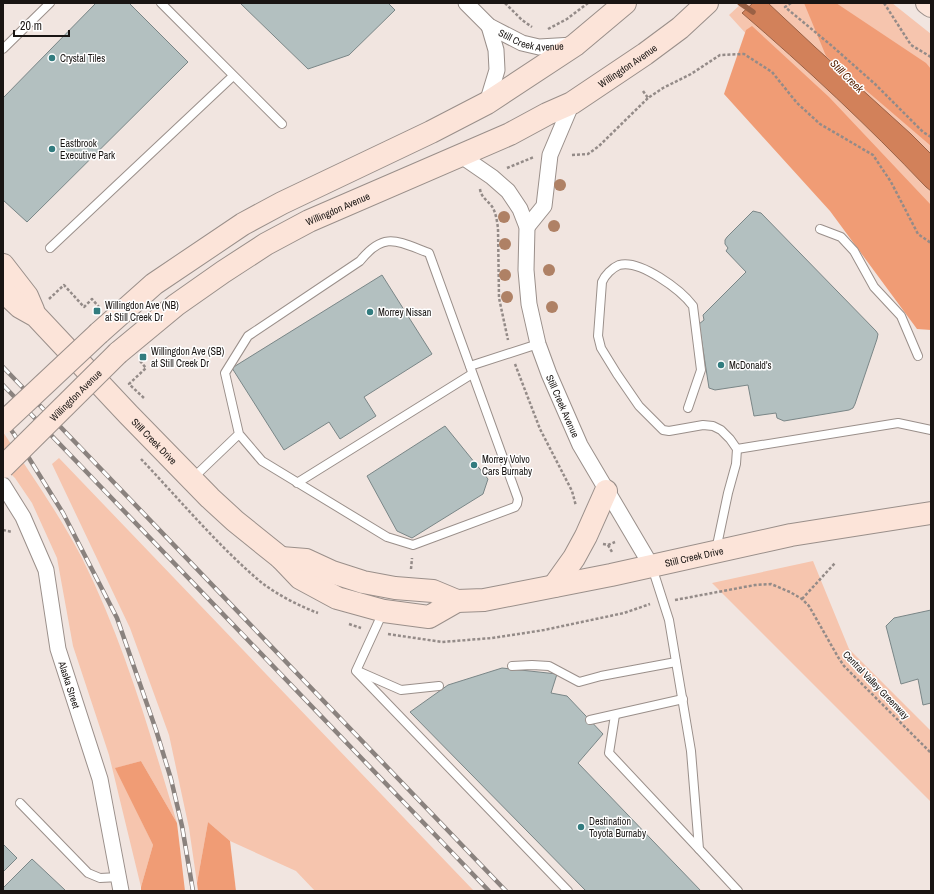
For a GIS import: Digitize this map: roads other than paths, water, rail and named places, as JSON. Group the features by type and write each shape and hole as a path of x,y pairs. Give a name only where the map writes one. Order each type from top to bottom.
{"main road":[{"path":"3,423 154,284 243,224 282,203 487,104 575,45 625,3"},
{"name":"Willingdon Avenue","path":"3,467 118,353 176,305 223,272 266,244 309,221 510,134 547,114 572,103 645,54 680,28 706,3"},
{"path":"927,3 931,6"},
{"name":"Still Creek Drive","path":"3,265 27,296 42,308 192,479 235,521 281,558 300,578 337,598 384,611 429,617 457,601"},
{"name":"Still Creek Drive","path":"3,291 20,307 42,308"},
{"path":"554,586 574,558 586,536 606,491"},
{"name":"Still Creek Drive","path":"281,558 306,560 332,572 363,582 395,588 433,591 457,601 484,600 652,567 791,535 931,513"}],"street":[{"name":"Still Creek Avenue","path":"466,3 489,26 522,43 539,47 575,45"},
{"name":"Still Creek Avenue","path":"487,104 497,70 496,50 489,26"},
{"path":"527,227 544,206 550,154 572,103"},
{"name":"Still Creek Avenue","path":"460,155 492,177 508,191 520,209 527,227 526,270 529,304 538,344 549,374 580,445 652,567"},
{"name":"Alaska Street","path":"3,484 23,517 46,570 58,649 100,779 120,884"}],"lane":[{"path":"3,49 50,3"},
{"path":"161,3 282,124"},
{"path":"50,248 233,76"},
{"path":"820,229 841,237 854,250 874,287 901,316 918,356"},
{"path":"394,240 429,253 518,499 517,504 515,507 413,545 387,537 262,461 240,434 225,373 248,336 360,261 368,251 381,242 394,240"},
{"path":"688,408 701,370 693,306 687,298 665,281 632,265 619,265 604,277 602,282 598,336 601,348 617,374 639,406 663,430 679,430 703,425 713,426 721,430 737,449 736,464 728,493 716,552"},
{"path":"297,483 471,370 538,344"},
{"path":"737,449 898,423 931,430"},
{"path":"192,479 240,434"},
{"path":"652,567 670,620 691,751 699,849"},
{"path":"356,671 384,611"},
{"path":"512,666 532,664 549,666 579,682 601,676 676,662"},
{"path":"356,671 401,690 439,686"},
{"path":"356,671 568,891"},
{"path":"590,720 683,699"},
{"path":"615,715 609,753 738,891"},
{"path":"20,803 88,873 120,884"}],"water":[{"path":"753,3 768,3 931,154 931,191 836,98 742,13"}],"waterway":[{"name":"Still Creek","path":"740,3 753,12"}],"railway":[{"path":"3,367 506,891"},
{"path":"3,385 489,891"},
{"path":"3,419 14,434 63,513 117,618 156,730 171,779 182,826 193,891"}],"place":[{"name":"Crystal Tiles","path":"52,58"},
{"name":"Eastbrook Executive Park","path":"52,149"},
{"name":"Willingdon Ave (NB) at Still Creek Dr","path":"97,311"},
{"name":"Morrey Nissan","path":"370,312"},
{"name":"Willingdon Ave (SB) at Still Creek Dr","path":"143,357"},
{"name":"McDonald's","path":"721,365"},
{"name":"Morrey Volvo Cars Burnaby","path":"474,465"},
{"name":"Destination Toyota Burnaby","path":"581,827"}]}
